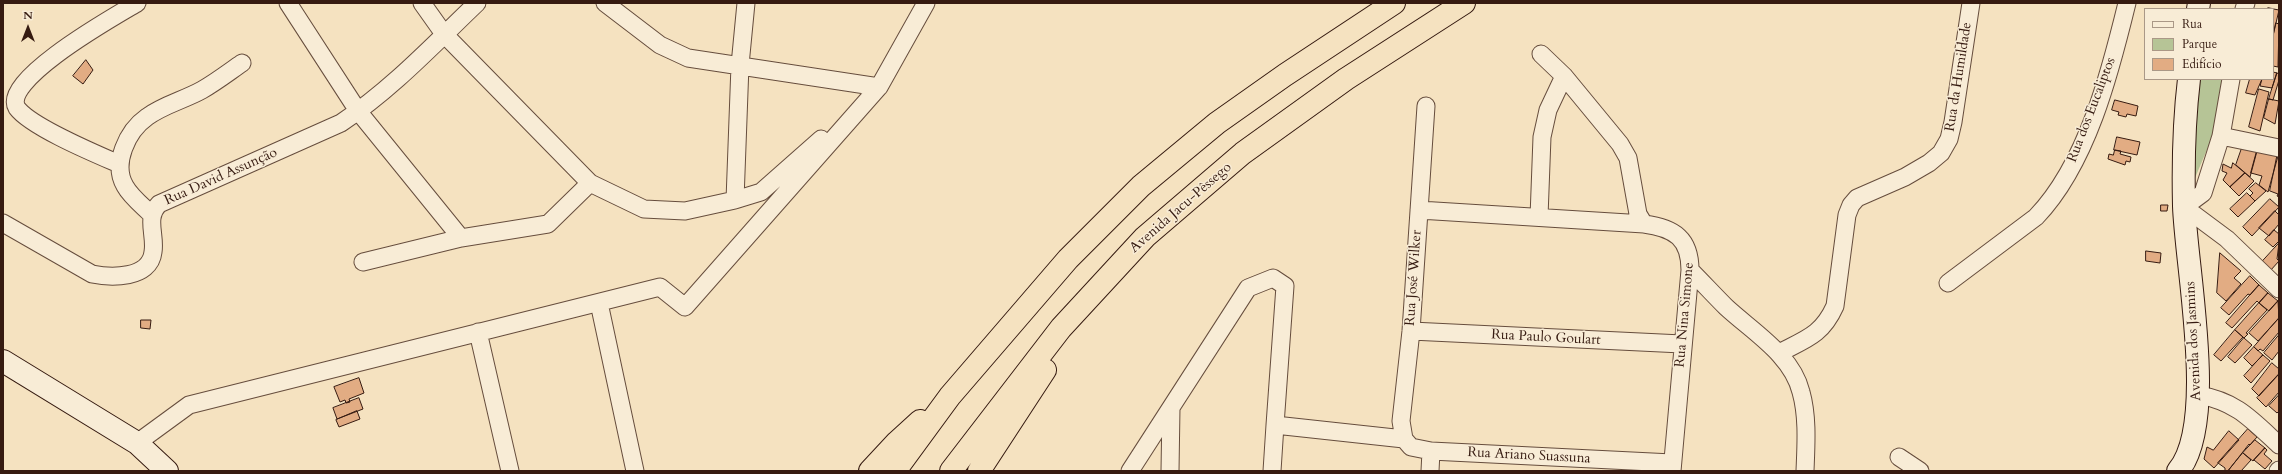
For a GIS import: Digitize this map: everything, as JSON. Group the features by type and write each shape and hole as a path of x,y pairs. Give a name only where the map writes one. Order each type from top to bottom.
{"highway":[{"path":"895,471 950,396 1068,259 1141,186 1217,123 1285,75 1394,3"},
{"name":"Avenida Jacu-Pêssego","path":"951,471 1061,328 1145,237 1243,153 1346,79 1464,3"},
{"path":"979,471 1046,369 1061,328"},
{"path":"870,471 897,442 950,396"}],"main road":[{"name":"Avenida dos Jasmins","path":"2178,471 2190,447 2196,418 2198,395 2193,298 2184,207 2184,117 2189,80"},
{"path":"3,361 137,443 167,471"}],"street":[{"path":"119,164 70,142 28,117 17,108 14,101 16,93 28,76 56,53 137,3"},
{"path":"288,3 358,111 461,238"},
{"path":"422,3 444,34 590,183 644,209 685,211 735,200 761,192 878,87"},
{"name":"Rua David Assunção","path":"3,223 92,274 106,277 122,276 144,268 153,253 152,215 159,204 284,150 341,123 409,70 477,3"},
{"path":"605,3 660,46 688,58 878,87"},
{"path":"735,200 740,65 746,3"},
{"path":"137,443 189,406 598,302 660,287 685,307 878,87 926,3"},
{"name":"Rua da Humildade","path":"1779,353 1813,336 1830,318 1834,306 1847,215 1851,204 1857,198 1904,177 1929,163 1941,152 1949,139 1953,122 1971,3"},
{"name":"Rua dos Eucaliptos","path":"1948,284 2036,216 2048,203 2078,152 2096,108 2115,51 2127,3"},
{"path":"1541,54 1564,76 1620,144 1628,158 1638,214 1644,224"},
{"path":"152,215 125,187 120,176 119,164 132,135 147,117 202,90 242,63"},
{"path":"1538,216 1542,137 1548,110 1564,76"},
{"path":"2230,80 2221,136 2203,193 2184,207 2227,239 2279,289"},
{"name":"Rua José Wilker","path":"1407,443 1401,421 1411,331 1426,106"},
{"path":"2221,136 2279,148"},
{"path":"363,262 461,238 548,224 590,183"},
{"name":"Rua Nina Simone","path":"1419,210 1538,216 1644,224 1667,230 1686,245 1690,255 1690,270 1682,344 1672,467"},
{"path":"1690,270 1726,307 1779,353 1796,377 1801,392 1805,413 1805,471"},
{"path":"1130,471 1248,288 1273,278 1285,286 1272,471"},
{"path":"598,302 635,471"},
{"name":"Rua Paulo Goulart","path":"1411,331 1682,344"},
{"path":"478,332 510,471"},
{"path":"2198,395 2216,398 2233,405 2279,445"},
{"path":"1170,471 1171,408"},
{"name":"Rua Ariano Suassuna","path":"1275,425 1407,443 1431,451 1550,464 1672,467"},
{"path":"1430,471 1431,451"},
{"path":"1899,457 1920,471"}],"green space":[{"path":"2194,80 2226,80 2220,119 2189,192"}],"building":[{"path":"2274,9 2279,10 2274,32"},
{"path":"2276,23 2279,24 2278,67 2274,66 2274,32"},
{"path":"86,60 93,70 83,84 73,76"},
{"path":"2274,72 2277,73 2272,88 2260,86 2262,80 2274,80"},
{"path":"2277,73 2279,74 2279,80 2273,100 2269,99"},
{"path":"2250,80 2262,80 2255,95 2246,93"},
{"path":"2259,89 2269,92 2260,131 2249,127"},
{"path":"2269,99 2279,101 2275,124 2264,118"},
{"path":"2115,100 2138,106 2136,116 2127,114 2126,117 2118,115 2119,112 2112,110"},
{"path":"2117,137 2140,142 2137,155 2114,150"},
{"path":"2242,148 2257,151 2250,177 2236,165"},
{"path":"2115,150 2121,151 2120,154 2131,157 2130,162 2126,161 2125,165 2108,159 2109,154 2113,155"},
{"path":"2257,151 2278,156 2268,192 2259,185 2262,176 2251,173"},
{"path":"2277,157 2279,158 2279,197 2277,196 2278,194 2270,191"},
{"path":"2233,163 2245,173 2230,187 2223,180 2227,173 2222,171 2223,164 2231,168"},
{"path":"2245,173 2254,181 2239,196 2230,187"},
{"path":"2256,183 2266,191 2255,201 2250,196 2253,193 2249,189"},
{"path":"2247,193 2255,201 2238,217 2230,209"},
{"path":"2270,199 2279,207 2252,236 2243,227"},
{"path":"2161,205 2168,205 2167,211 2161,211"},
{"path":"2275,211 2279,215 2279,224 2269,236 2259,228"},
{"path":"2274,230 2279,234 2279,241 2273,247 2265,240"},
{"path":"2279,243 2277,259 2279,261 2270,271 2261,263"},
{"path":"2146,251 2161,253 2160,263 2146,261"},
{"path":"2220,253 2241,271 2234,278 2241,284 2226,301 2217,293"},
{"path":"2250,276 2259,285 2250,295 2248,294 2229,315 2221,308"},
{"path":"2259,285 2268,293 2259,303 2257,301 2232,328 2226,323"},
{"path":"2268,293 2278,301 2269,311 2259,303"},
{"path":"2278,301 2279,318 2258,341 2249,333"},
{"path":"2259,303 2267,310 2246,333 2248,334 2244,338 2235,330"},
{"path":"2279,318 2279,332 2263,351 2260,349 2258,351 2254,347"},
{"path":"141,320 151,320 150,329 141,328"},
{"path":"2235,330 2243,337 2221,361 2214,355"},
{"path":"2279,335 2279,351 2272,360 2264,353"},
{"path":"2244,338 2252,345 2235,363 2228,357"},
{"path":"2254,347 2263,355 2252,366 2244,358"},
{"path":"2263,355 2270,361 2251,383 2244,376"},
{"path":"2272,363 2279,369 2279,374 2259,396 2252,389"},
{"path":"2279,374 2279,392 2266,407 2257,398"},
{"path":"359,378 364,393 349,399 350,402 346,403 345,400 340,402 334,387"},
{"path":"2279,395 2279,411 2277,413 2269,406"},
{"path":"359,398 363,409 337,419 333,408"},
{"path":"357,411 360,419 339,427 336,420"},
{"path":"2248,429 2257,437 2250,445 2249,444 2228,471 2225,471 2225,468 2218,463"},
{"path":"2229,431 2239,440 2214,468 2204,459 2207,447 2213,450"},
{"path":"2255,440 2265,448 2253,461 2243,453"},
{"path":"2265,448 2267,450 2264,454 2272,461 2265,469 2254,460"},
{"path":"2243,453 2251,460 2241,471 2228,471"}]}
